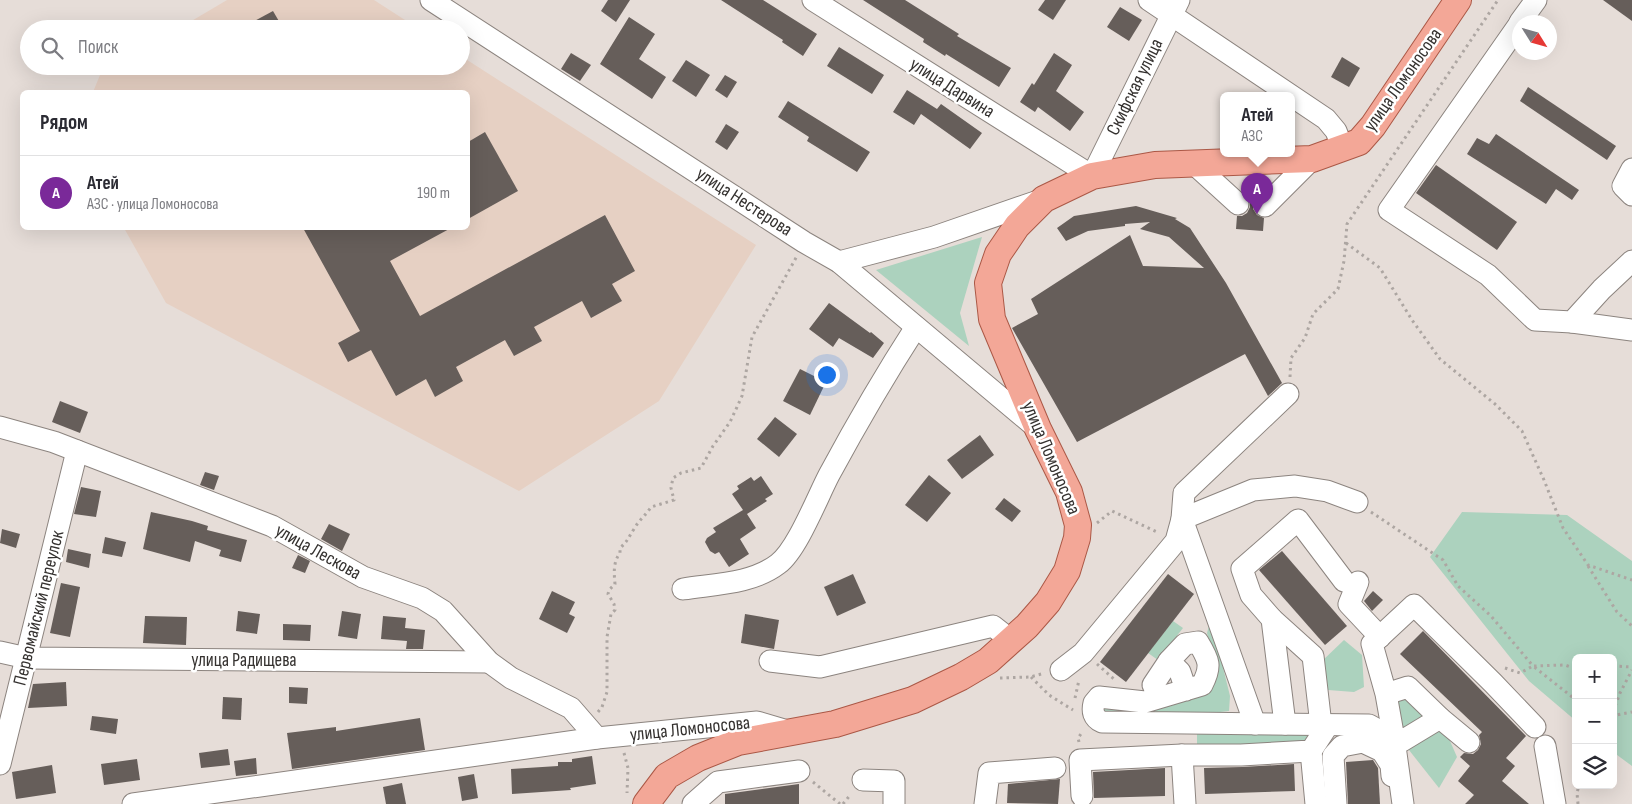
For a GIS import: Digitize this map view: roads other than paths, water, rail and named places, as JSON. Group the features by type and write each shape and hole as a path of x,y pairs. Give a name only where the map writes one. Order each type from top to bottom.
{"main road":[{"name":"улица Ломоносова","path":"793,732 835,724 913,700 962,677 988,662 1012,641 1048,602 1067,571 1077,538 1078,525 1069,492 1038,429 992,319 988,283 998,254 1017,226 1044,199 1092,176 1155,165 1312,159 1359,142 1373,126 1458,0"},
{"path":"641,803 667,776 698,758 738,742 793,732"}],"street":[{"name":"улица Дарвина","path":"813,0 1092,176"},
{"path":"1149,0 1175,7 1290,92"},
{"path":"1526,15 1536,0"},
{"name":"улица Нестерова","path":"434,1 463,20"},
{"name":"Скифская улица","path":"1092,176 1175,7"},
{"name":"улица Нестерова","path":"470,24 804,242 839,262 1038,429"},
{"path":"1512,34 1389,210 1488,275 1535,320 1572,322 1632,330"},
{"path":"1295,96 1326,119 1336,131 1343,149"},
{"path":"1265,206 1312,159"},
{"path":"1193,163 1238,204"},
{"path":"1632,169 1623,186 1632,195"},
{"path":"839,262 934,237 1044,199"},
{"path":"1572,322 1602,289 1632,261"},
{"path":"683,589 738,581 760,575 787,556 829,475 890,367 916,327"},
{"path":"1061,670 1083,653 1176,541 1182,519 1184,493 1288,394"},
{"name":"улица Лескова","path":"0,428 54,442 272,526 363,577 422,598 443,611 489,662 511,678 571,708 595,735"},
{"name":"Первомайский переулок","path":"0,764 77,452"},
{"path":"1182,519 1253,490 1295,486 1327,491 1357,502"},
{"path":"1182,519 1255,724"},
{"path":"1316,804 1311,751 1325,725 1313,656 1272,619 1251,595 1242,569 1298,520 1351,581 1349,604 1380,637"},
{"path":"1403,804 1386,694 1372,644 1414,605 1535,727"},
{"path":"1272,619 1285,724"},
{"path":"770,661 820,666 993,626 1012,641"},
{"path":"1152,685 1169,661 1185,644 1198,642 1208,658 1209,672 1202,685 1144,702 1099,697 1094,703 1093,708 1096,720 1102,722 1369,725 1394,739 1402,741 1440,718"},
{"name":"улица Радищева","path":"0,652 27,658 489,662"},
{"path":"1169,661 1180,672 1186,690"},
{"path":"1386,694 1408,687 1440,718 1469,742"},
{"name":"улица Ломоносова","path":"133,804 595,735 619,736 757,722 793,732"},
{"path":"1336,804 1333,756 1342,746 1363,742 1382,751 1391,764 1394,804"},
{"path":"1545,746 1555,804"},
{"path":"1082,796 1080,760 1311,751"},
{"path":"1182,755 1185,804"},
{"path":"985,804 989,773 1055,768"},
{"path":"693,804 718,782 799,771"},
{"path":"863,780 894,781 894,804"}],"place":[{"name":"Атей","path":"1257,214"}]}
